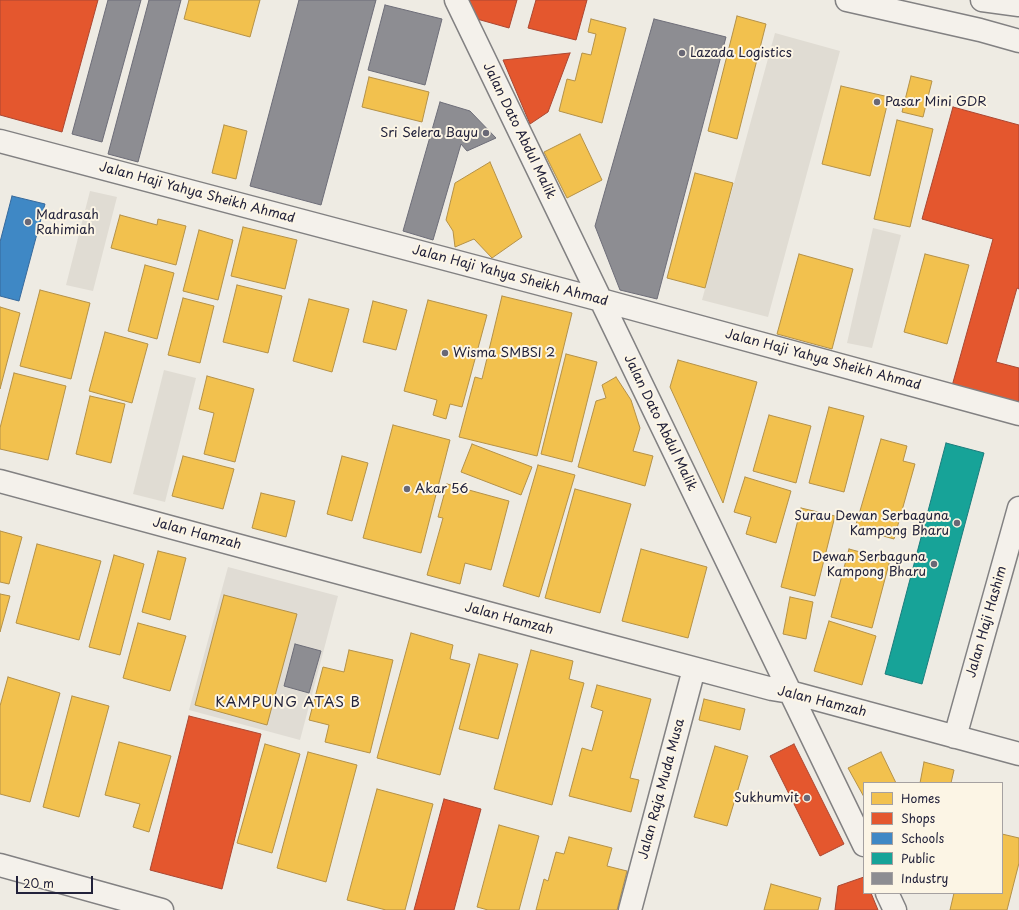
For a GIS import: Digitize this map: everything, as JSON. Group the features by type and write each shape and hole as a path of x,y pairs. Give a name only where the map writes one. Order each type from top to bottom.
{"street":[{"name":"Jalan Dato Abdul Malik","path":"456,0 863,843"},
{"path":"850,0 980,30 1019,41"},
{"path":"982,0 1019,6"},
{"name":"Jalan Haji Yahya Sheikh Ahmad","path":"0,141 601,300 1019,414"},
{"name":"Jalan Hamzah","path":"0,481 694,669 772,689 790,692 1019,754"},
{"name":"Jalan Haji Hashim","path":"955,737 1019,508"},
{"name":"Jalan Raja Muda Musa","path":"630,910 694,669"},
{"path":"0,865 162,910"},
{"path":"887,894 895,910"}],"shaded area":[{"path":"775,33 840,51 768,317 702,300"},
{"path":"90,191 117,197 93,291 66,285"},
{"path":"873,228 901,235 872,348 847,343"},
{"path":"164,370 196,378 165,502 133,494"},
{"path":"228,567 338,596 300,740 189,710"}],"building: Homes":[{"path":"189,0 260,0 250,37 184,19"},
{"path":"737,16 766,24 737,139 708,131"},
{"path":"591,19 626,28 602,123 559,111 567,79 575,81 582,53 591,55 596,34 588,32"},
{"path":"911,76 932,81 923,117 902,112"},
{"path":"369,77 429,92 422,122 362,107"},
{"path":"841,86 889,97 870,176 822,164"},
{"path":"897,120 933,129 910,227 874,219"},
{"path":"224,125 247,131 236,179 212,173"},
{"path":"580,134 602,180 567,198 544,152"},
{"path":"490,162 522,237 492,258 474,239 455,247 453,231 446,220 455,183"},
{"path":"695,173 733,183 705,288 667,278"},
{"path":"120,215 157,225 158,219 186,226 176,265 111,248"},
{"path":"243,227 297,240 285,289 231,276"},
{"path":"199,230 233,240 218,300 183,291"},
{"path":"799,254 853,269 832,349 777,334"},
{"path":"925,254 969,265 947,344 904,332"},
{"path":"145,265 174,273 157,339 128,331"},
{"path":"237,285 282,296 268,353 223,342"},
{"path":"40,290 90,303 71,379 20,366"},
{"path":"502,296 572,313 537,456 459,437 475,377 482,379"},
{"path":"183,298 214,306 200,363 168,355"},
{"path":"309,299 349,309 332,372 293,361"},
{"name":"Wisma SMBSI 2","path":"428,300 487,315 462,407 450,404 446,419 433,415 437,400 404,391"},
{"path":"373,301 407,310 396,350 363,342"},
{"path":"0,307 20,313 0,389"},
{"path":"105,332 148,344 132,403 89,391"},
{"path":"566,354 597,362 572,462 541,454"},
{"path":"678,360 757,382 723,503 670,387"},
{"path":"14,373 66,386 48,460 0,449 0,428"},
{"path":"207,376 254,389 235,462 204,454 214,413 199,409"},
{"path":"616,377 631,400 640,428 633,451 653,456 645,486 578,467 596,401 606,398 602,385"},
{"path":"90,396 125,404 111,463 76,454"},
{"path":"829,407 864,416 844,492 809,483"},
{"path":"769,415 811,426 796,483 753,471"},
{"name":"Akar 56","path":"393,425 450,440 421,553 363,538"},
{"path":"881,439 907,446 903,461 915,464 894,539 855,528"},
{"path":"472,444 532,467 521,495 461,472"},
{"path":"183,456 234,469 223,509 172,496"},
{"path":"342,456 368,463 352,521 327,514"},
{"path":"538,465 575,475 539,597 503,586"},
{"path":"745,477 791,491 776,543 746,534 751,517 734,512"},
{"path":"447,484 509,501 491,570 465,563 460,584 427,575 443,518 438,517"},
{"path":"575,489 631,504 600,613 545,598"},
{"path":"261,493 295,501 286,537 252,528"},
{"path":"801,508 835,516 815,596 781,587"},
{"path":"0,531 22,537 9,584 0,582"},
{"path":"37,544 101,561 79,640 16,623"},
{"path":"641,549 707,567 688,638 622,621"},
{"path":"849,549 890,560 872,628 831,617"},
{"path":"158,551 186,558 170,620 142,612"},
{"path":"114,555 144,564 120,655 89,647"},
{"path":"0,594 10,596 0,632"},
{"path":"224,595 297,614 267,725 195,705"},
{"path":"790,597 813,602 806,639 783,634"},
{"path":"829,621 876,636 862,685 814,671"},
{"path":"138,623 186,636 170,691 123,678"},
{"path":"411,633 453,645 450,659 470,664 440,775 377,758"},
{"path":"349,650 393,660 370,753 325,742 329,725 309,720 323,667 344,672"},
{"path":"531,650 573,661 569,679 584,683 552,805 494,789"},
{"path":"479,654 518,664 498,739 459,729"},
{"path":"8,677 60,693 30,802 0,794 0,706"},
{"path":"597,685 651,699 630,778 639,780 631,812 569,796 582,748 592,751 603,711 591,707"},
{"path":"72,696 109,706 79,817 43,807"},
{"path":"704,699 745,709 740,730 699,720"},
{"path":"119,742 171,756 149,832 133,827 140,804 105,795"},
{"path":"265,744 300,754 272,853 237,843"},
{"path":"715,746 748,756 727,826 694,817"},
{"path":"308,752 357,765 326,882 277,868"},
{"path":"881,752 896,782 863,782 863,795 848,768"},
{"path":"924,762 954,770 951,782 920,782"},
{"path":"377,789 433,804 405,910 386,910 347,900"},
{"path":"499,825 539,836 519,910 488,910 477,907"},
{"path":"1003,834 1019,838 1019,863 1007,910 950,910 954,894 1003,894"},
{"path":"569,837 612,848 607,866 627,871 617,910 536,910 544,879 548,881 556,852 564,854"},
{"path":"771,884 821,898 818,910 764,910"}],"building: Shops":[{"path":"0,0 98,0 62,132 0,115"},
{"path":"465,0 517,0 509,28 477,19"},
{"path":"536,0 587,0 576,40 528,28"},
{"path":"570,53 548,112 530,124 503,60"},
{"path":"953,107 1019,125 1019,289 1017,288 996,362 1019,368 1019,404 952,386 993,239 922,219"},
{"path":"189,716 261,734 222,889 150,870"},
{"path":"794,744 844,844 820,856 770,756"},
{"path":"444,799 481,809 454,910 414,910"},
{"path":"863,877 863,894 871,894 878,910 835,910 838,886"}],"building: Schools":[{"path":"12,196 45,204 19,301 0,296 0,242"}],"building: Public":[{"name":"Dewan Serbaguna Kampong Bharu","path":"946,443 984,453 922,684 885,674"}],"building: Industry":[{"path":"108,0 141,0 102,142 72,134"},
{"path":"149,0 181,0 138,162 108,154"},
{"path":"299,0 376,0 321,205 250,186"},
{"path":"385,5 442,19 425,85 368,70"},
{"path":"654,19 726,37 657,299 620,290 595,226"},
{"path":"440,102 470,111 496,138 467,151 461,144 433,240 403,231"},
{"path":"295,644 321,651 309,693 284,686"}],"place":[{"name":"Lazada Logistics","path":"682,53"},
{"name":"Pasar Mini GDR","path":"877,102"},
{"name":"Sri Selera Bayu","path":"486,133"},
{"name":"Madrasah Rahimiah","path":"28,222"},
{"name":"Wisma SMBSI 2","path":"445,353"},
{"name":"Akar 56","path":"407,489"},
{"name":"Surau Dewan Serbaguna Kampong Bharu","path":"957,523"},
{"name":"Dewan Serbaguna Kampong Bharu","path":"934,564"},
{"name":"Sukhumvit","path":"807,798"}],"district":[{"name":"KAMPUNG ATAS B","path":"288,703"}]}
